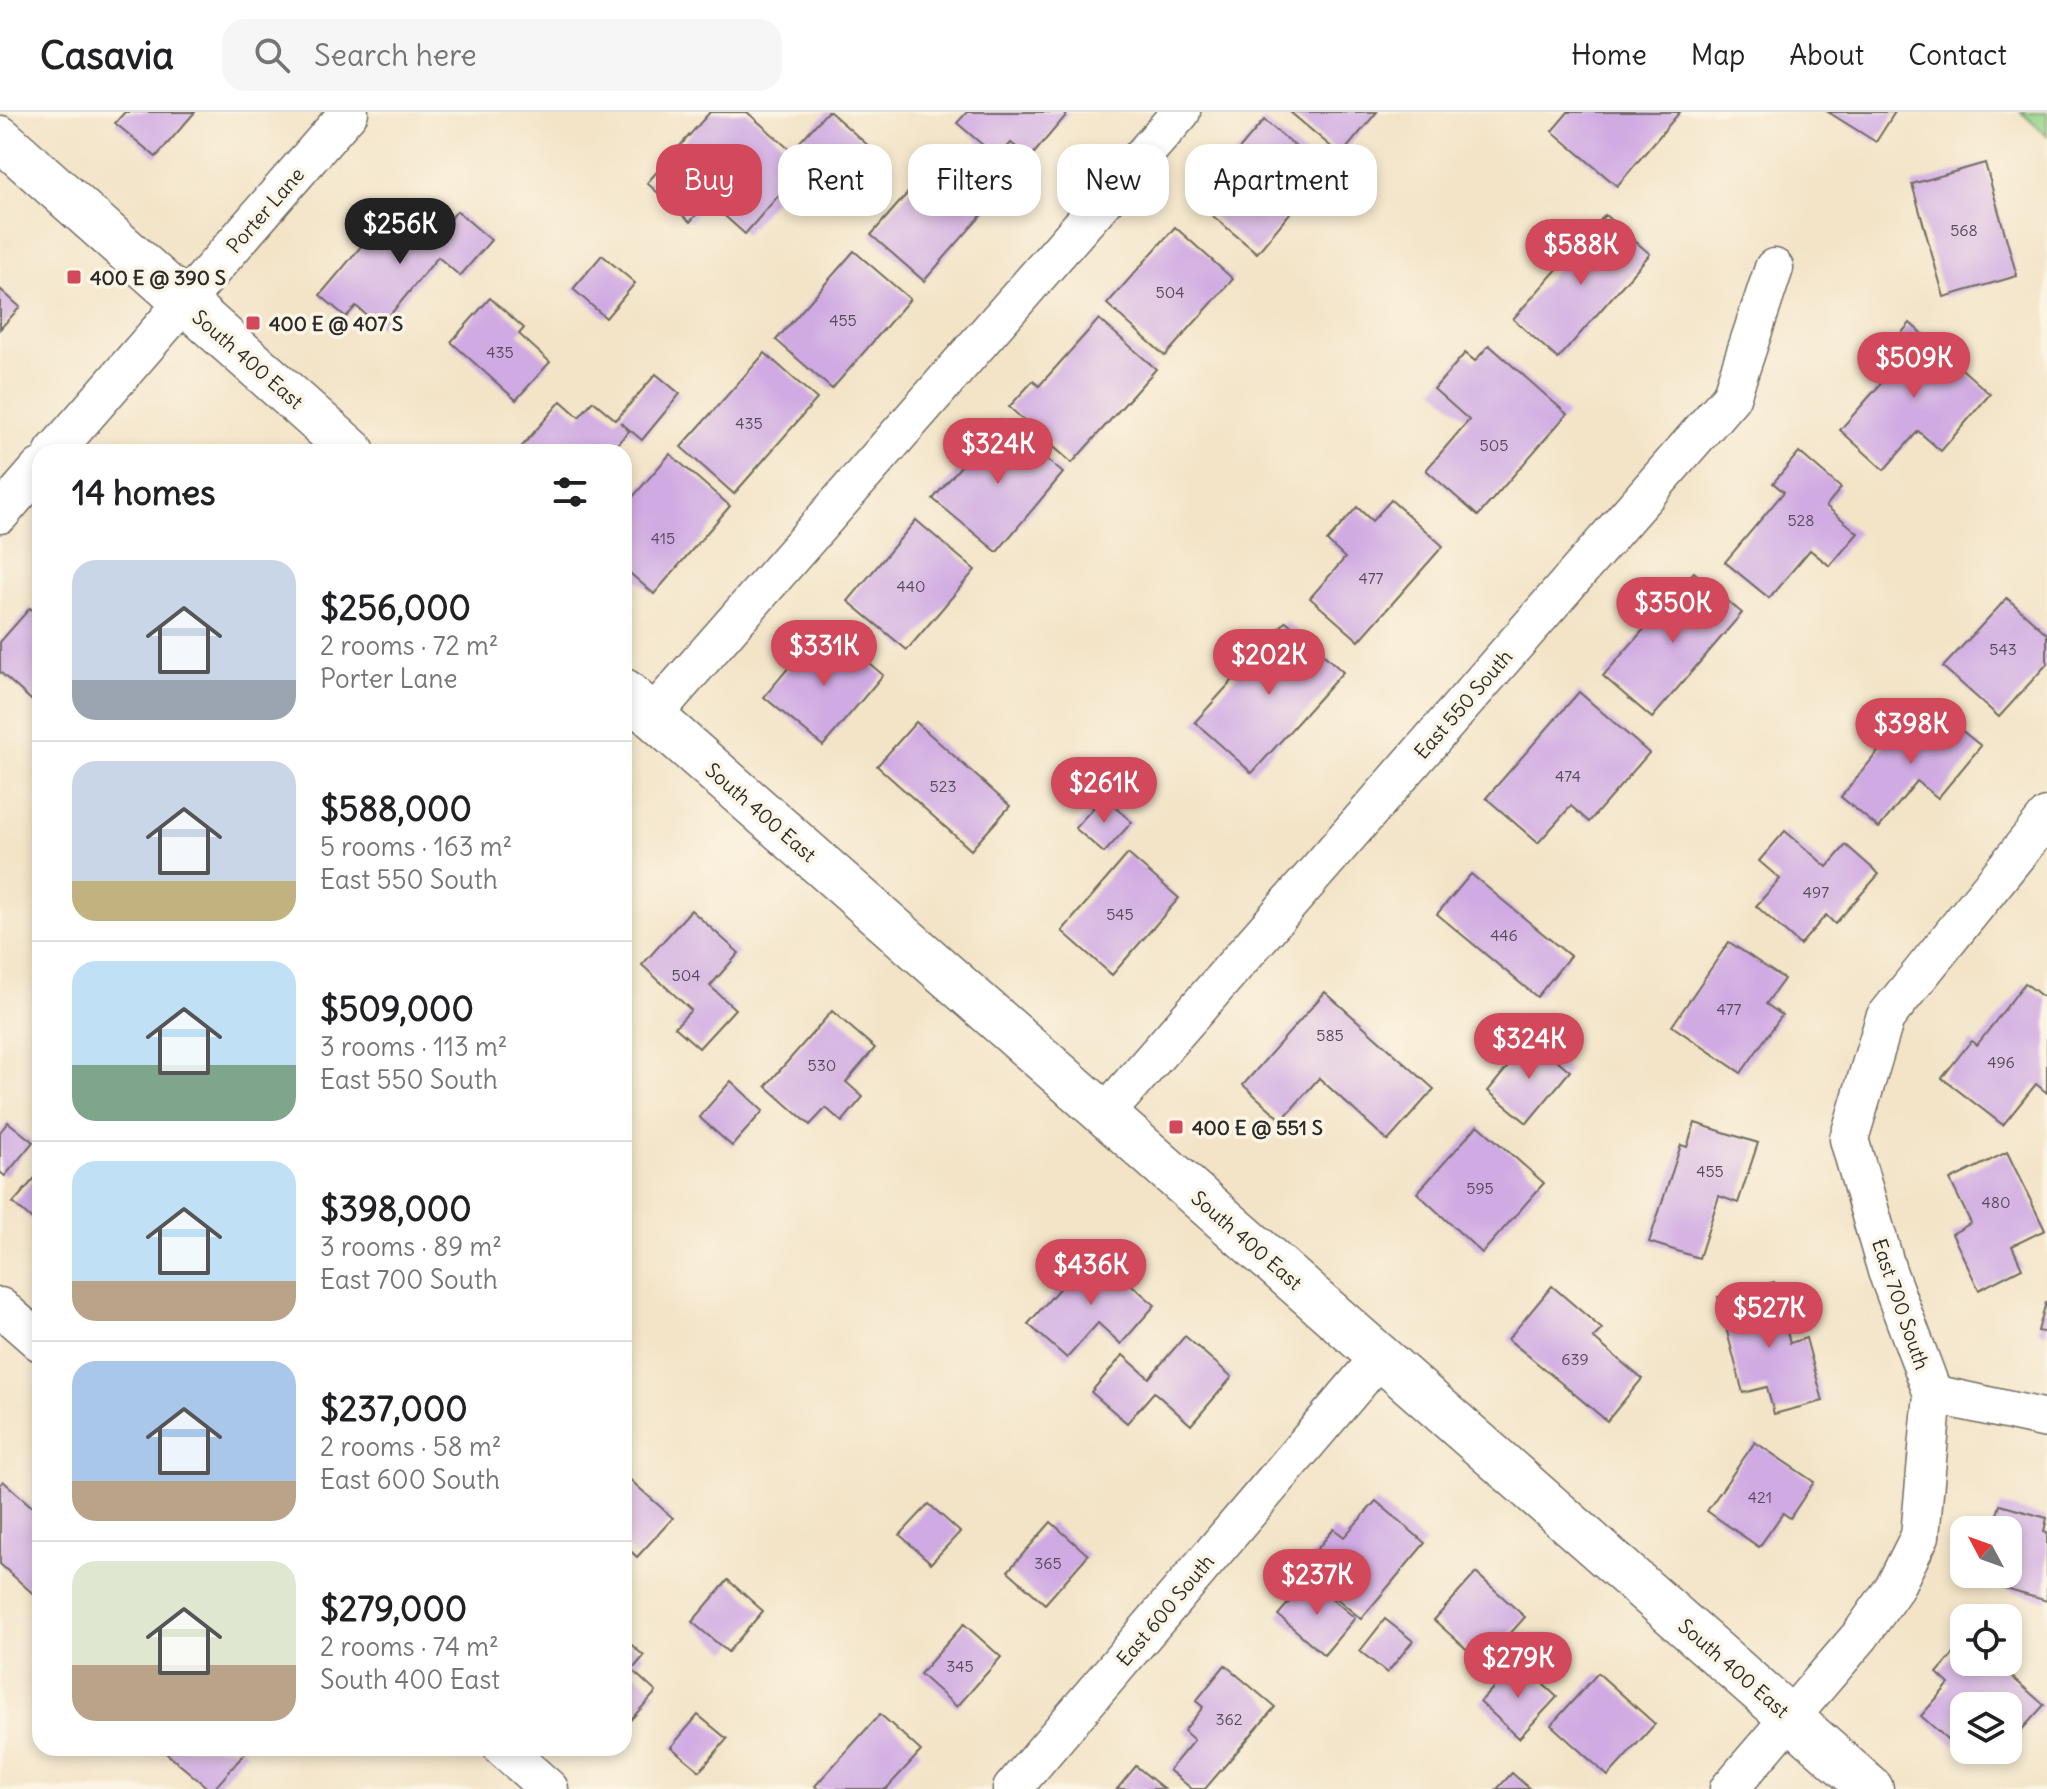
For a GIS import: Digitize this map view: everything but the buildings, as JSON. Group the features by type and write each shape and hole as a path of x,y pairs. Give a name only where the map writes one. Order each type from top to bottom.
{"street":[{"name":"Porter Lane","path":"61,444 349,112"},
{"path":"638,703 1181,112"},
{"name":"South 400 East","path":"0,138 344,444"},
{"name":"East 550 South","path":"1105,1114 1731,397 1774,268"},
{"path":"0,514 32,477"},
{"name":"South 400 East","path":"638,703 1871,1789"},
{"name":"East 700 South","path":"1729,1789 1860,1636 1894,1588 1920,1536 1933,1394 1887,1271 1849,1139 1885,1018 2047,817"},
{"path":"0,1307 32,1335"},
{"name":"East 600 South","path":"1012,1789 1380,1357"},
{"path":"1933,1394 2047,1419"},
{"path":"512,1756 549,1789"}],"green space":[{"path":"2021,112 2047,112 2047,136"}],"place":[{"name":"400 E @ 390 S","path":"74,277"},
{"name":"400 E @ 407 S","path":"253,323"},
{"name":"400 E @ 551 S","path":"1176,1127"}]}
